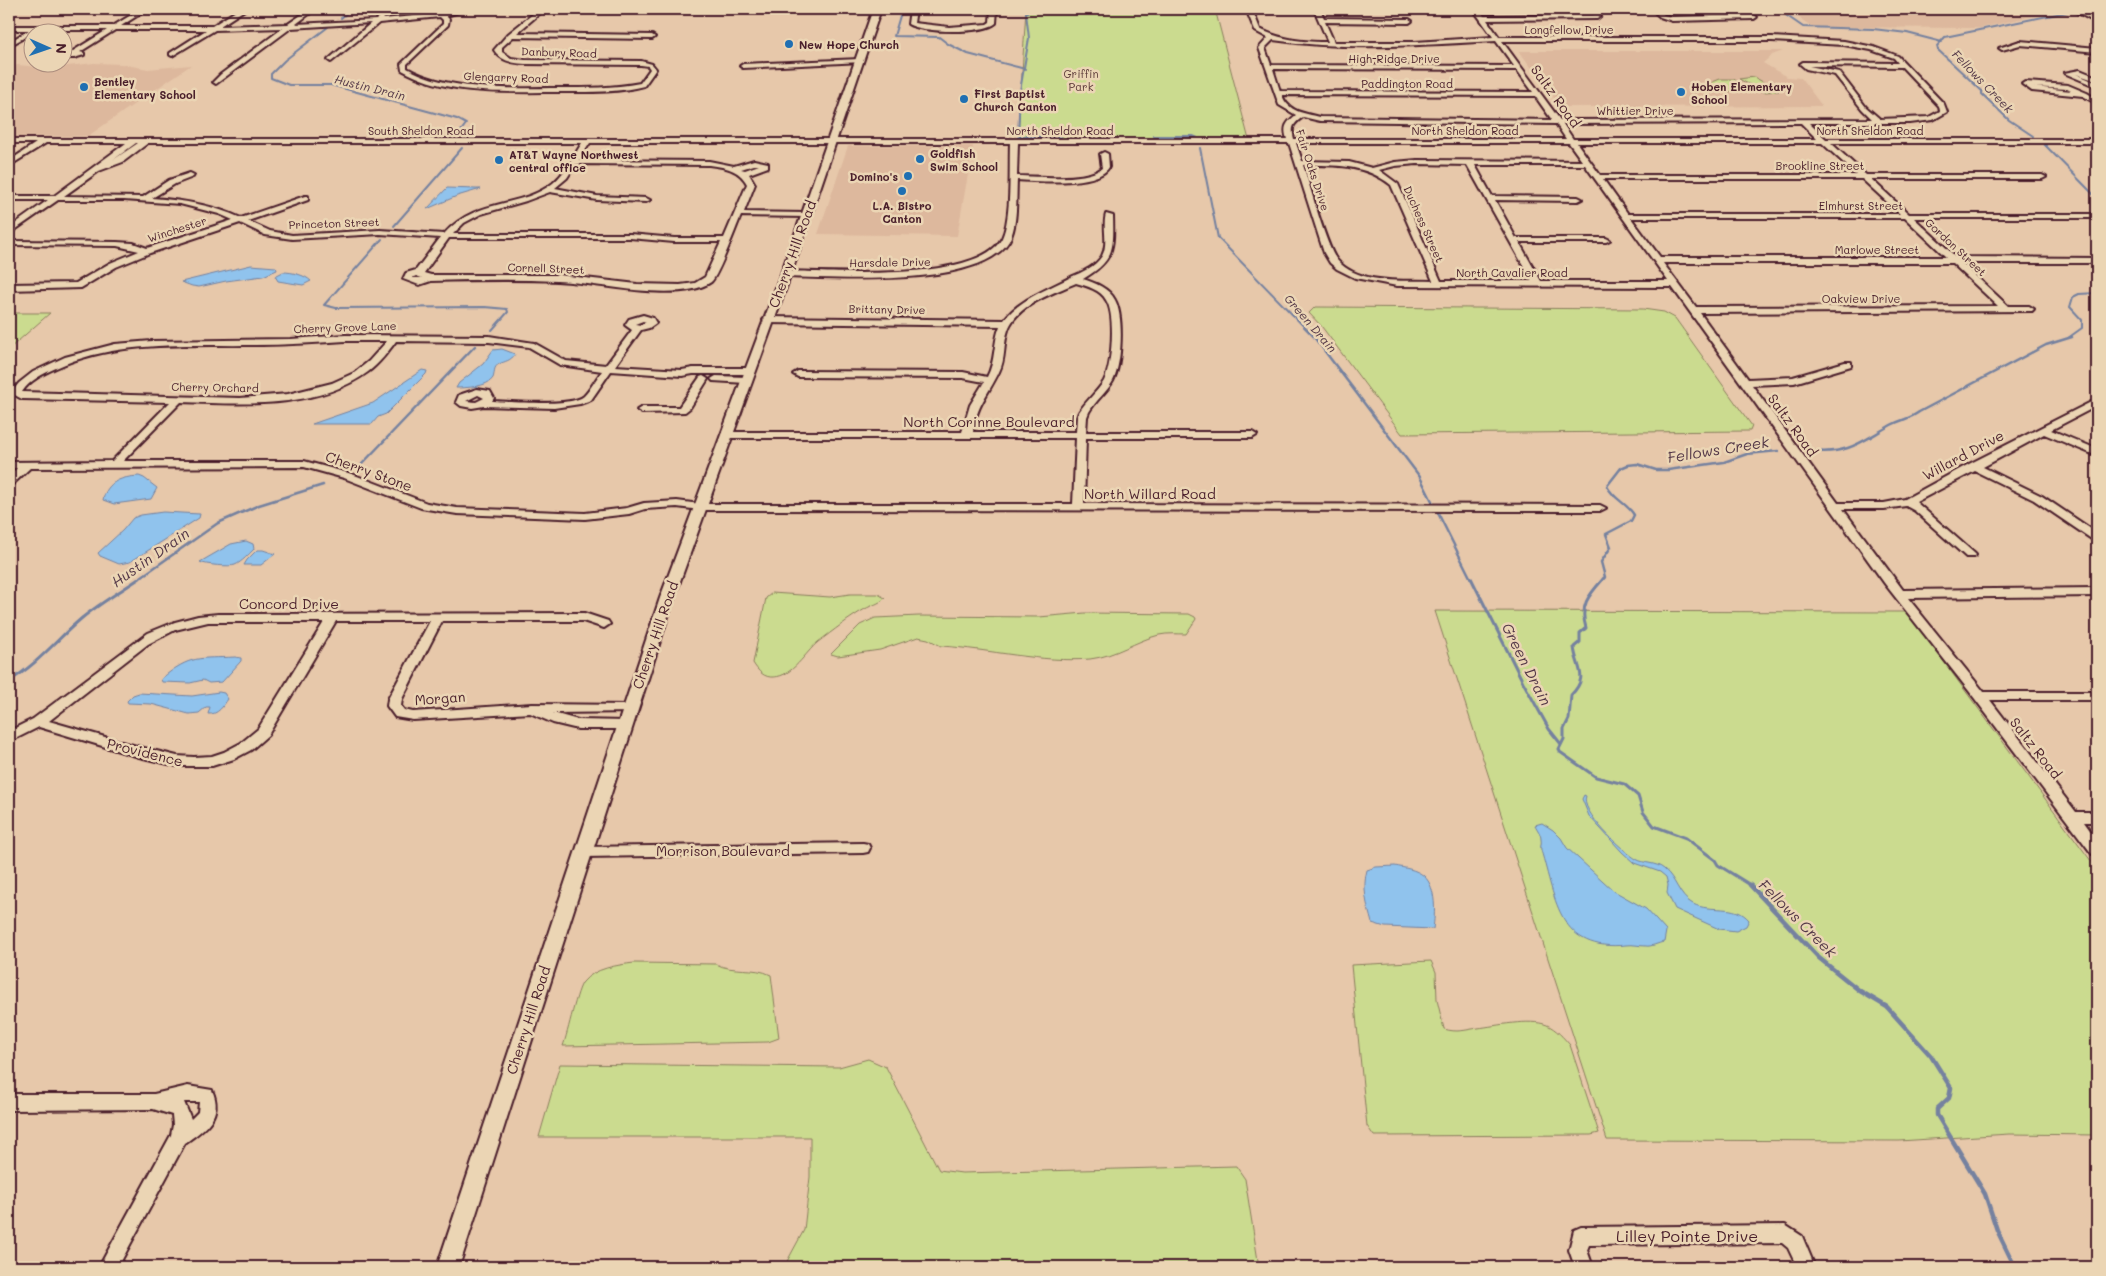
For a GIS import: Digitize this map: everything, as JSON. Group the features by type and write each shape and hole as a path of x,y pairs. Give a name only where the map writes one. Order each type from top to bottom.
{"main road":[{"name":"Cherry Hill Road","path":"448,1267 628,717 700,507 786,274 877,9"},
{"path":"2074,9 2097,21"}],"street":[{"path":"75,52 145,9"},
{"path":"172,54 243,9"},
{"path":"216,82 313,9"},
{"path":"331,60 392,9"},
{"path":"439,14 454,9"},
{"path":"72,26 290,26 379,20 439,14 466,9"},
{"name":"Danbury Road","path":"542,9 530,21 499,44 496,50 501,56 514,60 538,63 641,63 653,66 644,83 631,88"},
{"path":"913,9 911,24 917,27 931,28 989,26 993,23 994,9"},
{"path":"1249,9 1257,30 1272,38"},
{"path":"1317,9 1332,44"},
{"path":"1480,13 1605,18 1597,15 1592,9"},
{"path":"1654,9 1664,17 1676,19 1688,17 1754,18 1743,9"},
{"path":"1722,9 1726,18"},
{"path":"1677,11 1688,17"},
{"name":"Saltz Road","path":"1480,13 1656,260 1899,594 2097,850"},
{"name":"Glengarry Road","path":"439,14 446,19 446,24 404,64 404,69 410,74 447,84 483,88 631,88"},
{"path":"1589,18 1597,15"},
{"path":"1322,20 1409,21"},
{"path":"9,26 22,26"},
{"path":"1670,33 1677,39"},
{"path":"510,35 652,37"},
{"path":"9,44 22,36"},
{"name":"Longfellow Drive","path":"1272,38 1301,43 1332,44 1415,44 1498,40 1772,39 1835,42 1882,50"},
{"name":"Fair Oaks Drive","path":"1272,38 1262,48 1282,105 1301,115 1288,125 1330,257 1339,267 1351,273"},
{"path":"2074,38 2082,48"},
{"path":"1865,46 1879,42"},
{"path":"2002,48 2020,43 2097,50"},
{"path":"1882,50 1890,47"},
{"path":"1882,50 1905,66"},
{"path":"743,66 860,61"},
{"path":"1878,121 1864,108 1837,73 1802,66 1812,64 1847,66 1870,64 1905,66"},
{"path":"1837,73 1847,66"},
{"name":"Whittier Drive","path":"1301,115 1320,119 1344,120 1559,122 1878,121 1925,120 1944,112 1944,108 1905,66"},
{"name":"High-Ridge Drive","path":"1269,67 1519,68"},
{"path":"2097,79 2080,72 2067,73 2097,85"},
{"path":"2085,94 2032,89 2025,84 2068,86 2085,94 2097,102"},
{"name":"Paddington Road","path":"1277,93 1538,94"},
{"name":"Gordon Street","path":"1802,121 2006,309"},
{"name":"South Sheldon Road","path":"9,141 832,142"},
{"path":"9,164 44,141"},
{"path":"9,232 134,141"},
{"path":"96,169 120,160 146,141"},
{"name":"North Sheldon Road","path":"832,142 2097,141"},
{"path":"423,275 447,236 459,223 475,213 530,197 548,189 558,182 587,142"},
{"name":"Harsdale Drive","path":"786,274 922,274 956,268 982,260 998,250 1007,238 1013,178 1014,142"},
{"path":"1013,178 1092,177 1104,170 1104,154"},
{"path":"572,162 700,162 735,168 745,172 765,165 757,162 735,168"},
{"name":"Duchess Street","path":"1299,163 1339,164 1372,170 1386,177 1394,184 1438,283"},
{"path":"1372,170 1406,163 1588,163"},
{"path":"1470,163 1538,284"},
{"path":"694,286 709,279 751,184 745,172"},
{"path":"145,199 172,182 190,175"},
{"name":"Brookline Street","path":"1598,177 2042,176"},
{"path":"548,189 598,198 646,200"},
{"name":"Princeton Street","path":"9,198 145,199 201,206 222,212 268,233 292,237 364,232 447,236 630,236 674,240 726,240"},
{"name":"Winchester","path":"9,287 79,286 113,265 147,251 294,204 305,198"},
{"path":"1490,198 1578,199"},
{"path":"738,214 806,214"},
{"path":"967,435 973,407 997,367 1002,332 1006,323 1016,312 1031,301 1095,268 1106,256 1109,216"},
{"name":"Elmhurst Street","path":"1625,216 2097,216"},
{"path":"1514,240 1606,240"},
{"path":"9,244 117,244 134,246 147,251"},
{"name":"Marlowe Street","path":"1656,260 2097,260"},
{"name":"North Cavalier Road","path":"1351,273 1388,282 1674,284"},
{"name":"Cornell Street","path":"409,281 418,282 423,275 560,278 623,286 694,286 700,290 708,289 713,285 709,279"},
{"path":"1074,279 1099,289 1111,300 1114,308 1116,355 1115,365 1109,381 1083,413 1080,435 1078,507"},
{"name":"Oakview Drive","path":"1693,310 2030,309"},
{"name":"Brittany Drive","path":"768,320 1006,323"},
{"path":"483,403 579,403 587,398 638,328"},
{"name":"Cherry Grove Lane","path":"16,393 25,383 51,366 114,347 152,344 394,338 482,338 514,341 531,346 563,363 608,370 682,373 702,371 748,376"},
{"name":"Cherry Orchard","path":"16,393 22,396 271,399 322,390 349,379 366,370 394,338"},
{"path":"1745,382 1794,380 1848,364"},
{"name":"Cherry Grove Lane","path":"682,373 688,377 703,379 748,376"},
{"path":"798,374 963,375 990,380"},
{"path":"642,410 681,410 686,406 703,379"},
{"path":"114,464 179,399"},
{"name":"Willard Drive","path":"1836,506 1884,506 1908,502 2097,402"},
{"path":"2042,430 2097,452"},
{"name":"North Corinne Boulevard","path":"726,435 1252,435"},
{"path":"9,482 28,464"},
{"name":"Cherry Stone","path":"9,465 304,464 348,476 412,502 446,510 585,516 629,511 642,514 673,513 700,507"},
{"path":"1973,466 2038,498 2097,538"},
{"path":"1908,502 1919,509 1970,555"},
{"name":"North Willard Road","path":"700,507 1600,508"},
{"path":"1899,594 2097,592"},
{"name":"Concord Drive","path":"9,737 38,722 144,641 169,627 183,622 207,618 584,617 604,624"},
{"name":"Providence","path":"38,722 173,762 198,763 229,755 247,745 263,732 332,618"},
{"name":"Morgan","path":"438,618 396,699 394,706 400,714 413,716 532,708 566,723 579,726 628,717"},
{"path":"1979,696 2097,696"},
{"path":"2072,817 2097,817"},
{"name":"Morrison Boulevard","path":"584,852 863,848"},
{"path":"153,1102 188,1094 206,1095 209,1104 207,1114 201,1122 179,1137"},
{"path":"9,1102 153,1102 177,1107 183,1122 179,1137 135,1221 108,1267"},
{"name":"Lilley Pointe Drive","path":"1584,1267 1578,1250 1581,1236 1785,1234 1795,1242 1806,1267"}],"shaded area":[{"path":"1787,9 2064,9 1980,28 1812,27"},
{"name":"Hoben Elementary School","path":"1519,51 1783,51 1772,55 1763,63 1787,77 1801,78 1822,106 1561,107"},
{"name":"Bentley Elementary School","path":"94,63 121,64 148,69 191,65 88,136 9,137 9,70 17,65 22,65 22,72 72,72 72,66"},
{"path":"848,146 973,146 957,236 818,234"}],"green space":[{"name":"Griffin Park","path":"1026,9 1215,9 1249,140 1018,137"},
{"path":"1754,77 1779,91 1763,92 1739,79"},
{"path":"1720,79 1734,79 1748,91 1712,92 1709,87 1710,83"},
{"path":"1315,307 1643,309 1664,312 1675,318 1752,426 1750,431 1402,434 1322,327 1309,313"},
{"path":"9,313 50,313 9,349"},
{"path":"772,593 830,597 850,594 878,594 885,598 853,616 818,642 787,673 781,676 770,677 757,669 753,663 766,598"},
{"path":"1435,611 1907,612 2097,869 2097,1135 2009,1134 1899,1141 1607,1140"},
{"path":"1085,613 1189,614 1196,619 1186,634 1159,635 1117,652 1090,659 1053,659 941,646 928,639 918,637 880,650 838,656 831,654 860,625 875,618 919,616 1039,617"},
{"path":"1431,961 1436,972 1437,1000 1444,1029 1461,1031 1531,1022 1547,1025 1562,1036 1570,1045 1599,1133 1591,1135 1374,1136 1367,1126 1351,965"},
{"path":"634,963 716,964 729,968 764,972 771,975 779,1038 768,1042 563,1046 583,982 593,973 600,970"},
{"path":"868,1059 886,1067 939,1170 962,1173 1236,1166 1245,1179 1259,1267 784,1267 804,1230 810,1177 810,1137 539,1137 560,1064 839,1067"}],"water":[{"path":"447,188 481,189 457,196 427,209"},
{"path":"251,265 276,267 277,270 263,276 199,287 181,282"},
{"path":"283,272 298,274 311,281 303,285 278,281 275,276"},
{"path":"502,349 515,354 510,359 497,365 493,378 490,381 476,386 456,388 459,383 483,364 493,350"},
{"path":"422,370 427,371 426,374 386,414 378,417 372,424 312,424 373,403"},
{"path":"139,476 157,488 151,499 114,504 103,500 108,488 116,481"},
{"path":"163,512 200,514 199,518 130,562 119,564 100,556 98,553 133,518"},
{"path":"246,541 253,544 254,549 235,565 228,566 200,562 231,544"},
{"path":"257,550 275,554 261,565 244,565 247,560"},
{"path":"241,658 241,661 222,682 209,683 203,680 190,683 162,682 161,679 180,665 196,659"},
{"path":"139,693 192,696 224,693 228,699 220,710 212,714 208,714 210,707 206,707 199,713 189,714 151,704 128,703 127,701 133,695"},
{"path":"1584,795 1586,796 1589,811 1595,820 1630,855 1639,861 1657,865 1664,869 1688,901 1700,907 1737,912 1749,920 1746,926 1736,931 1719,929 1675,909 1667,893 1666,877 1660,872 1634,863 1622,852 1589,816 1582,799"},
{"path":"1542,823 1553,830 1567,848 1614,891 1646,909 1666,931 1664,942 1648,946 1604,945 1587,940 1574,931 1564,919 1551,887 1541,850 1540,835 1535,825"},
{"path":"1395,866 1417,872 1428,881 1434,901 1433,929 1385,927 1372,923 1365,890 1367,870 1376,867"}],"waterway":[{"name":"Hustin Drain","path":"341,18 352,9"},
{"path":"902,9 894,36 939,37 968,54 1024,69"},
{"name":"Green Drain","path":"1024,69 1029,38 1026,13 1030,9"},
{"path":"1777,9 1803,27 1873,29 1907,33 1941,42"},
{"name":"Fellows Creek","path":"1941,42 1945,37 2067,12"},
{"name":"Hustin Drain","path":"328,27 285,60 271,74 271,78 289,85 331,85 457,119 466,124 458,135"},
{"name":"Fellows Creek","path":"1941,42 1937,46 1938,50 1982,91 1982,94 2009,120 2033,136"},
{"name":"Green Drain","path":"1024,69 1020,91 1018,136 1061,136"},
{"name":"Green Drain","path":"1154,136 1193,136 1198,138"},
{"name":"Fellows Creek","path":"2043,143 2097,198"},
{"name":"Hustin Drain","path":"394,226 462,148"},
{"name":"Green Drain","path":"1200,148 1218,238 1315,338"},
{"name":"Hustin Drain","path":"382,239 324,305 336,308 485,307 507,309 508,312 492,330"},
{"name":"Fellows Creek","path":"2068,338 2082,328 2082,320 2070,307 2073,297 2079,294 2097,293"},
{"name":"Green Drain","path":"1314,337 1420,477 1433,503"},
{"name":"Fellows Creek","path":"1813,451 1836,451 1854,446 2046,345 2072,337"},
{"name":"Hustin Drain","path":"362,464 475,346"},
{"name":"Fellows Creek","path":"1604,578 1601,562 1611,547 1606,534 1631,521 1634,515 1607,486 1621,468 1637,464 1656,470 1668,470 1724,462 1747,454 1778,451"},
{"name":"Hustin Drain","path":"138,579 218,523 259,505 323,485"},
{"name":"Green Drain","path":"1437,511 1471,579"},
{"name":"Hustin Drain","path":"9,681 38,659 89,613 140,578"},
{"name":"Green Drain","path":"1471,578 1523,682 1549,729 1561,744"},
{"name":"Fellows Creek","path":"1604,578 1587,601 1584,613 1586,628 1580,633 1580,642 1574,647 1581,677 1577,688 1571,695 1569,719 1564,729 1564,739 1559,749 1560,752 1596,777 1624,784 1638,796 1643,812 1654,826 1686,838 1715,860 1718,865 1752,886"},
{"name":"Fellows Creek","path":"1750,885 1819,958 1860,991 1887,1007 1931,1056 1951,1088 1949,1098 1937,1109 1937,1115 1985,1194 1997,1230 2015,1267"}],"place":[{"name":"New Hope Church","path":"789,44"},
{"name":"Bentley Elementary School","path":"84,87"},
{"name":"Hoben Elementary School","path":"1681,92"},
{"name":"First Baptist Church Canton","path":"964,99"},
{"name":"Goldfish Swim School","path":"920,159"},
{"name":"AT&T Wayne Northwest central office","path":"499,160"},
{"name":"Domino's","path":"908,176"},
{"name":"L.A. Bistro Canton","path":"902,191"}]}
